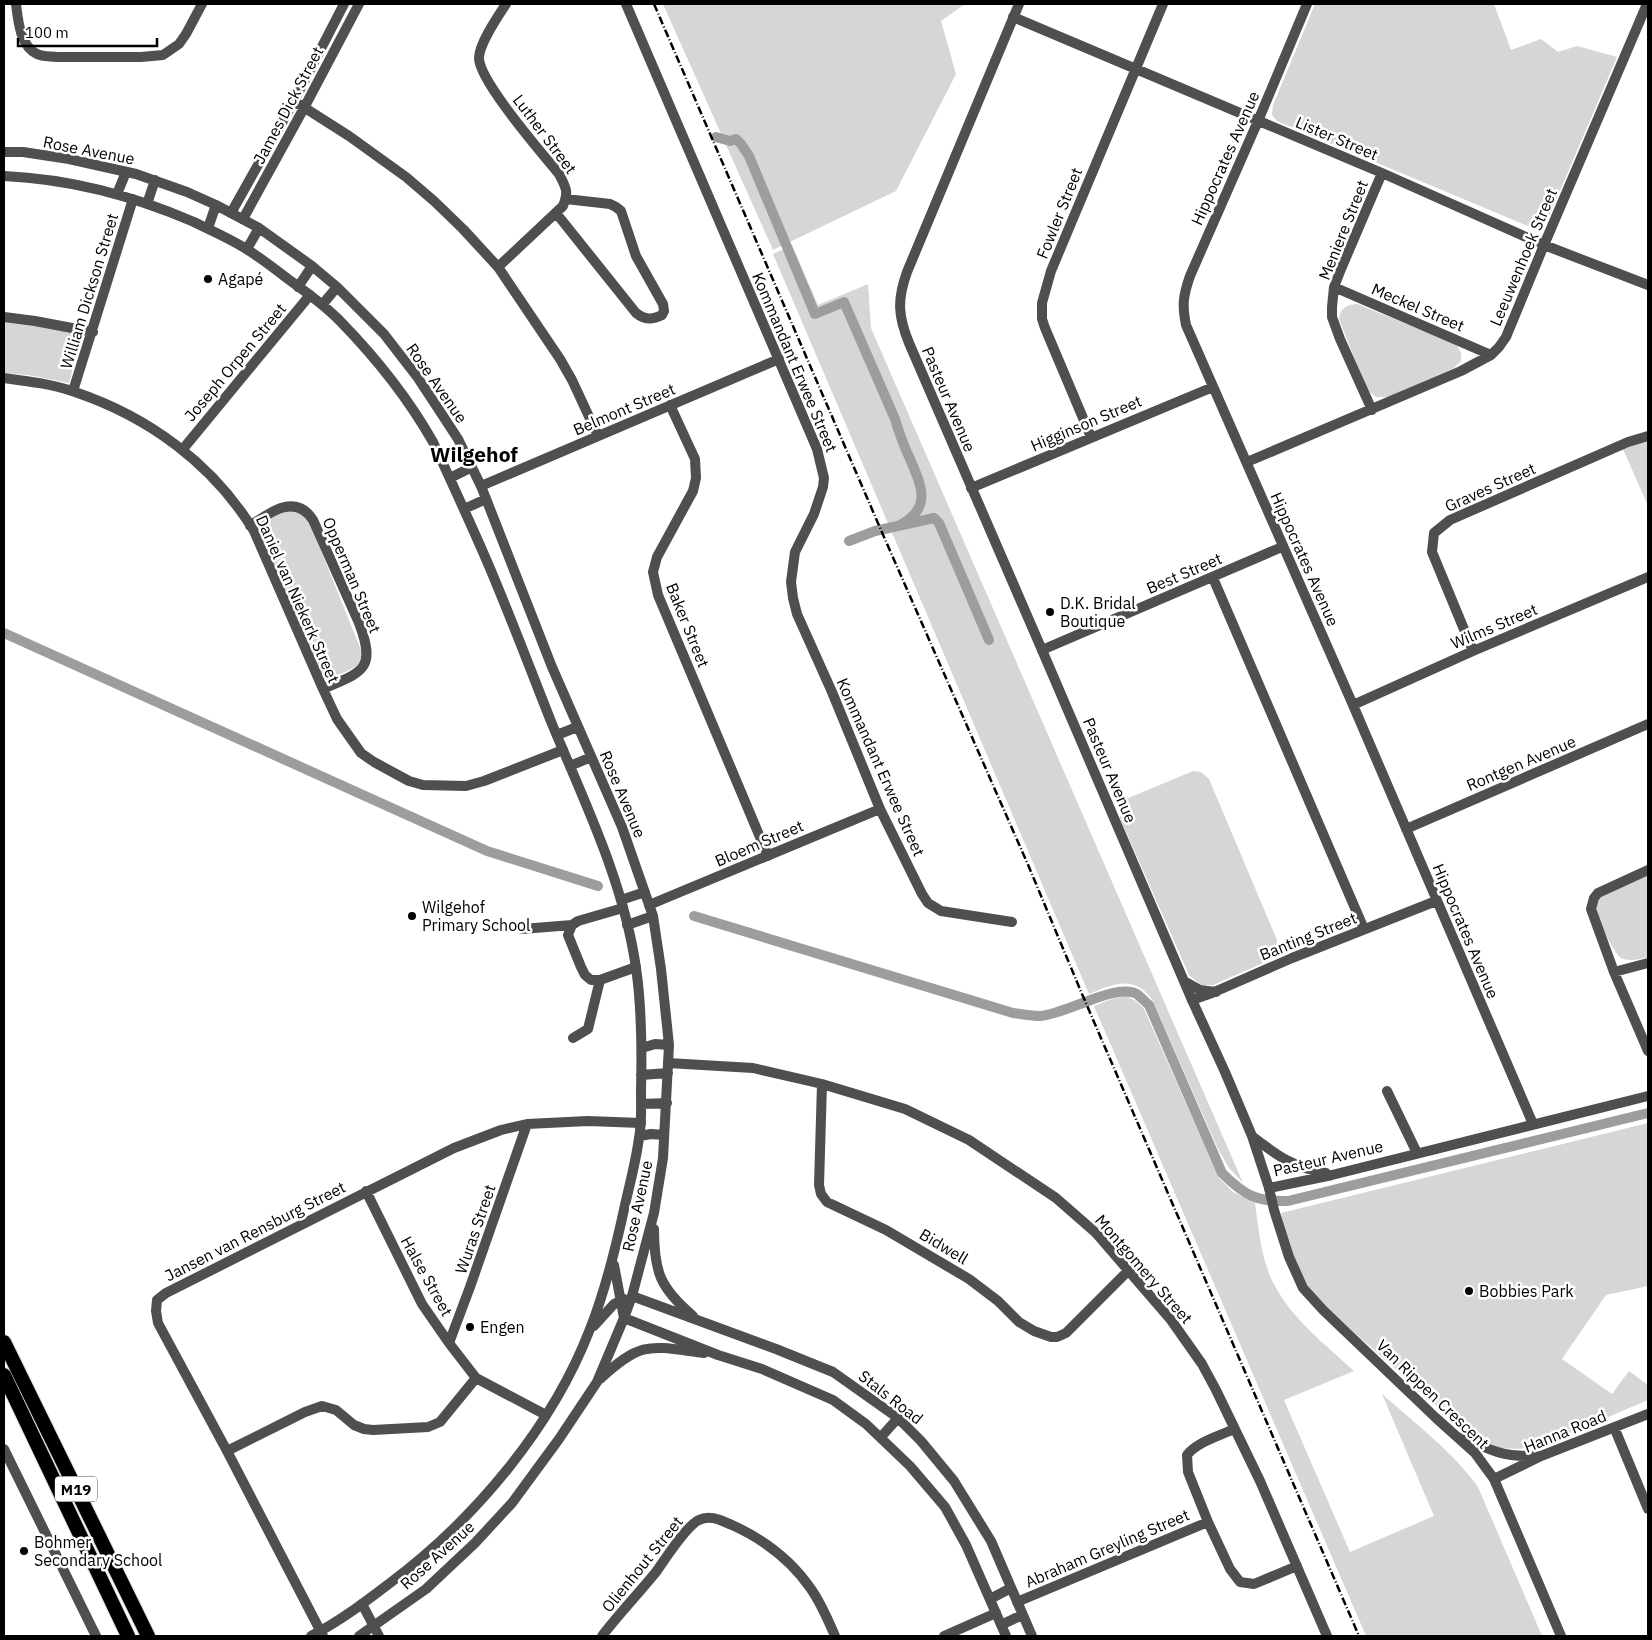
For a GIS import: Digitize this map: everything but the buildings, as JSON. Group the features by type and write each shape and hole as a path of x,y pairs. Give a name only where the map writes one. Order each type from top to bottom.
{"highway":[{"name":"M19","path":"4,1342 148,1636"},
{"name":"M19","path":"4,1375 128,1636"},
{"path":"61,1494 74,1487"},
{"path":"105,1586 120,1579"}],"street":[{"path":"16,4 22,36 36,53 44,56 141,57 163,55 179,44 202,4"},
{"name":"James Dick Street","path":"231,213 294,101 344,4"},
{"name":"James Dick Street","path":"243,219 359,4"},
{"name":"Luther Street","path":"498,266 563,206 567,193 559,174 497,96 481,68 480,52 506,4"},
{"name":"Kommandant Erwee Street","path":"626,4 817,449 824,478 823,488 814,514 796,552 791,582 797,614 832,692 880,809 915,882 928,903 941,911 954,914 1012,922"},
{"name":"Pasteur Avenue","path":"1019,4 907,272 899,305 903,330 1252,1136 1270,1189 1648,1096"},
{"name":"Fowler Street","path":"1091,437 1045,328 1042,319 1042,303 1054,263 1163,4"},
{"name":"Hippocrates Avenue","path":"1307,4 1190,276 1182,308 1186,325 1353,705 1532,1124"},
{"name":"Leeuwenhoek Street","path":"1247,462 1372,410 1461,370 1499,348 1512,325 1544,245 1647,4"},
{"name":"Lister Street","path":"1013,17 1382,173 1544,245 1648,285"},
{"path":"294,101 349,136 406,178 434,201 498,266 549,340 572,380 598,436"},
{"name":"Rose Avenue","path":"4,152 23,152 69,159 126,172 155,180 216,205 259,228 312,266 337,287 384,334 418,378 458,439 481,486 514,573 577,726 622,827 653,916 669,1045 667,1103 663,1158 654,1213 632,1296 624,1318 597,1382 559,1439 506,1510 475,1543 426,1589 376,1631 358,1636"},
{"path":"117,194 126,172"},
{"name":"Meniere Street","path":"1372,410 1335,325 1332,307 1334,287 1382,173"},
{"name":"Rose Avenue","path":"4,176 58,181 117,194 208,228 247,249 310,295 340,320 393,381 422,422 450,478 490,567 600,840 622,904 636,967 642,1048 640,1136 613,1262 590,1330 577,1360 556,1401 504,1474 457,1526 432,1550 318,1635"},
{"path":"147,204 155,180"},
{"name":"William Dickson Street","path":"73,391 133,199"},
{"path":"556,213 636,313 647,319 657,318 662,315 664,310 663,304 636,256 620,211 610,204 566,199"},
{"path":"208,228 216,205"},
{"path":"247,249 259,228"},
{"path":"298,287 312,266"},
{"path":"322,305 337,287"},
{"name":"Meckel Street","path":"1334,287 1491,354"},
{"name":"Joseph Orpen Street","path":"183,449 310,295"},
{"path":"4,317 93,332"},
{"name":"Belmont Street","path":"481,486 779,358"},
{"name":"Daniel van Niekerk Street","path":"4,378 73,391 119,409 145,423 183,449 219,485 250,526 322,689 337,719 361,753 409,781 423,785 466,786 484,781 563,750"},
{"name":"Higginson Street","path":"971,488 1213,387"},
{"name":"Baker Street","path":"670,405 695,459 696,478 693,491 657,557 653,572 655,584 768,856"},
{"name":"Graves Street","path":"1473,650 1432,552 1434,533 1450,520 1628,442 1648,436"},
{"path":"450,478 472,468"},
{"path":"464,509 486,499"},
{"name":"Opperman Street","path":"250,526 279,508 293,506 308,512 351,605 365,640 367,650 366,663 355,675 322,689"},
{"name":"Best Street","path":"1042,650 1282,547"},
{"name":"Wilms Street","path":"1353,705 1473,650 1648,577"},
{"path":"1212,578 1364,929"},
{"name":"Rontgen Avenue","path":"1406,829 1648,724"},
{"path":"557,735 577,726"},
{"path":"570,766 591,757"},
{"name":"Bloem Street","path":"650,905 880,809"},
{"path":"1648,870 1598,893 1592,902 1591,909 1614,972 1648,1051"},
{"path":"522,929 572,925 645,892"},
{"name":"Banting Street","path":"1192,1000 1216,992 1364,929 1436,901"},
{"path":"626,925 653,916"},
{"path":"572,925 568,935 585,975 591,980 600,980 636,967"},
{"path":"1614,972 1648,963"},
{"path":"572,1038 588,1029 600,980"},
{"path":"1184,980 1193,988 1216,992"},
{"path":"642,1048 655,1044 669,1045"},
{"name":"Montgomery Street","path":"642,1075 668,1068 753,1068 822,1084 905,1109 969,1140 1056,1198 1096,1233 1171,1320 1202,1364 1260,1481 1327,1636"},
{"name":"Bidwell","path":"822,1084 819,1184 821,1194 827,1202 886,1230 970,1279 998,1301 1019,1322 1051,1338 1066,1333 1128,1271"},
{"path":"1386,1090 1417,1153"},
{"path":"641,1104 667,1103"},
{"name":"Jansen van Rensburg Street","path":"318,1635 227,1451 158,1323 157,1300 166,1293 366,1191 454,1148 501,1130 527,1124 588,1121 641,1123"},
{"name":"Wuras Street","path":"448,1342 470,1287 527,1124"},
{"path":"640,1136 651,1134 664,1135"},
{"path":"1252,1136 1274,1153 1300,1168 1332,1174"},
{"name":"Van Rippen Crescent","path":"1270,1189 1274,1210 1289,1258 1308,1293 1323,1310 1436,1418 1476,1452 1494,1479 1561,1636"},
{"name":"Halse Street","path":"366,1191 422,1304 476,1378 546,1415"},
{"path":"654,1213 654,1255 660,1278 679,1305 699,1322"},
{"path":"613,1262 624,1318 718,1355 762,1369 833,1400 866,1424 881,1438 910,1466 945,1507 966,1545 1006,1636"},
{"path":"590,1330 607,1311 620,1301 632,1296"},
{"name":"Stals Road","path":"632,1296 833,1372 898,1418 921,1441 954,1481 991,1541 1032,1636"},
{"path":"597,1382 625,1358 642,1349 658,1347 718,1355"},
{"path":"227,1451 305,1412 322,1406 336,1410 364,1429 428,1427 440,1422 476,1378"},
{"name":"Hanna Road","path":"1494,1479 1541,1456 1648,1414"},
{"path":"881,1438 898,1418"},
{"path":"1436,1418 1487,1450 1513,1456 1541,1456"},
{"path":"1614,1428 1648,1509"},
{"name":"Abraham Greyling Street","path":"1234,1429 1202,1444 1190,1451 1186,1456 1188,1472 1208,1522 1230,1568 1240,1582 1254,1584 1297,1566"},
{"path":"4,1449 96,1636"},
{"name":"Olienhout Street","path":"602,1636 690,1527 703,1518 713,1518 743,1530 766,1543 792,1566 811,1587 819,1600 835,1636"},
{"name":"Abraham Greyling Street","path":"1017,1602 1208,1522"},
{"path":"990,1599 1011,1588"},
{"path":"362,1604 376,1631"},
{"path":"944,1636 996,1613"},
{"path":"1002,1625 1022,1615"}],"shaded area":[{"path":"663,4 965,4 941,21 956,74 896,191 773,250"},
{"path":"1315,4 1494,4 1511,50 1541,39 1558,52 1577,46 1617,57 1548,219 1541,225 1528,226 1277,121 1272,115 1273,105"},
{"path":"792,245 818,305 868,284 871,328 1243,1183 1229,1168 1218,1149 1153,1001 1149,996 1136,985 1122,983 1089,994 773,254"},
{"path":"1357,304 1456,344 1461,353 1461,361 1454,368 1388,397 1376,397 1367,390 1339,319 1344,308"},
{"path":"4,322 26,323 82,335 69,383 28,375 4,373"},
{"path":"1648,440 1648,506 1623,449"},
{"path":"281,509 297,510 307,516 361,650 361,659 358,665 338,675 324,678 319,672 257,531 258,525"},
{"path":"1193,771 1201,772 1209,779 1277,940 1276,952 1270,960 1213,985 1201,985 1189,975 1120,818 1120,807 1126,799"},
{"path":"1648,874 1648,957 1635,960 1624,959 1618,955 1606,936 1596,914 1595,904 1600,896"},
{"path":"1126,996 1136,1001 1144,1009 1219,1178 1233,1192 1255,1203 1261,1246 1270,1276 1282,1298 1311,1332 1354,1371 1284,1400 1350,1552 1434,1516 1382,1394 1445,1449 1478,1487 1542,1636 1366,1636 1094,1006"},
{"name":"Bobbies Park","path":"1648,1123 1648,1286 1606,1295 1562,1359 1612,1394 1629,1371 1648,1385 1648,1400 1540,1446 1518,1449 1499,1448 1465,1431 1320,1302 1301,1278 1288,1247 1281,1213"}],"waterway":[{"path":"716,137 730,141 736,139 749,156 815,314 844,302 895,419 921,488 922,496 917,511 900,525"},
{"path":"849,541 875,531 934,518 939,523 989,640"},
{"path":"4,633 487,851 598,886"},
{"path":"694,916 1013,1013 1040,1016 1116,992 1128,991 1137,994 1149,1005 1222,1173 1244,1192 1267,1200 1288,1201 1648,1113"}],"railway":[{"path":"654,4 1029,867 1359,1636"}],"place":[{"name":"Agapé","path":"208,279"},
{"name":"D.K. Bridal Boutique","path":"1050,612"},
{"name":"Wilgehof Primary School","path":"412,916"},
{"name":"Bobbies Park","path":"1469,1291"},
{"name":"Engen","path":"470,1327"},
{"name":"Bohmer Secondary School","path":"24,1551"}],"district":[{"name":"Wilgehof","path":"474,454"}]}
